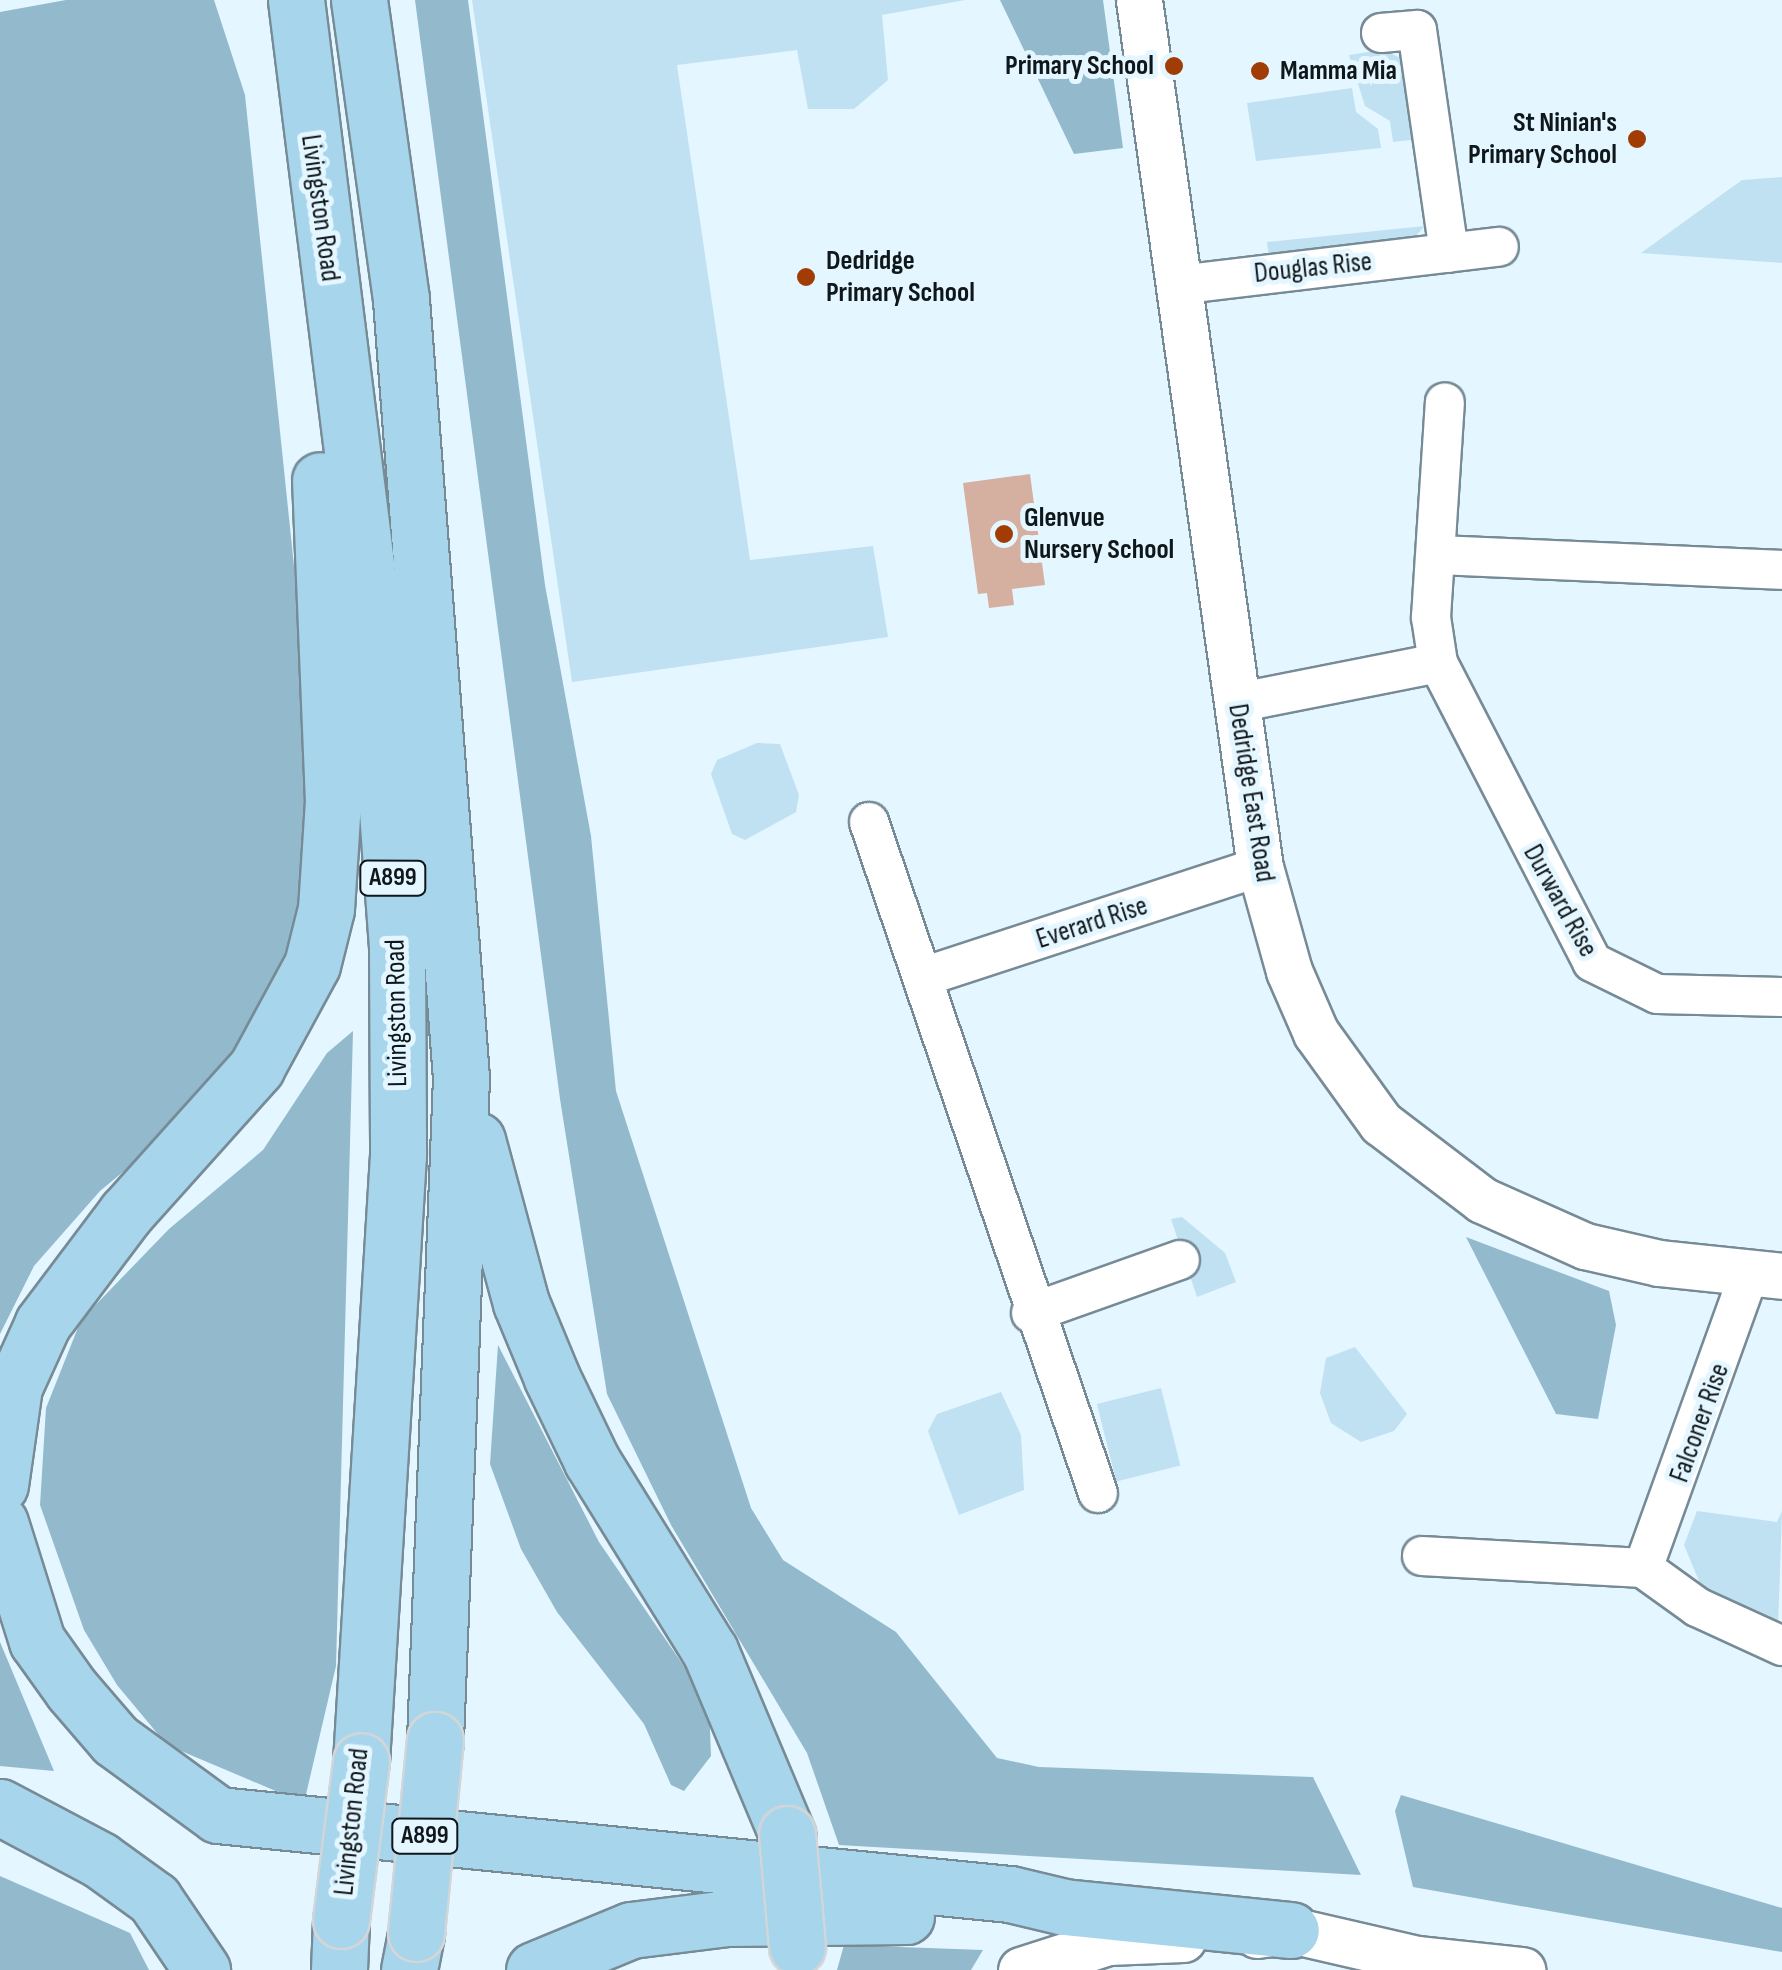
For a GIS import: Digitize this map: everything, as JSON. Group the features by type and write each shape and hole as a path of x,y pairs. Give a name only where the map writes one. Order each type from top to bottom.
{"main road":[{"name":"Livingston Road","path":"296,0 373,620 397,950 398,1155 360,1761 340,1945"},
{"name":"Livingston Road","path":"359,0 401,300 462,1078 435,1740 412,1951"},
{"path":"0,1485 14,1388 43,1323 126,1213 256,1068 312,965 326,908 333,802 330,605 306,320 304,86"},
{"path":"462,1078 521,1303 552,1378 592,1461 710,1650 787,1834 796,1959"},
{"path":"0,1523 37,1641 72,1690 128,1751 218,1815 441,1843 1010,1894 1064,1907 1291,1930"},
{"path":"0,1808 100,1860 154,1899 202,1970"},
{"path":"534,1970 630,1930 708,1920 1064,1907"}],"street":[{"name":"Dedridge East Road","path":"1139,0 1260,867 1288,971 1316,1032 1381,1123 1482,1200 1585,1246 1766,1275"},
{"path":"1381,33 1418,30 1449,254"},
{"name":"Douglas Rise","path":"1178,286 1499,246"},
{"name":"Durward Rise","path":"1445,402 1440,555 1432,617 1438,663 1592,962 1657,994 1782,997"},
{"path":"1440,555 1782,570"},
{"path":"1236,703 1438,663"},
{"path":"869,822 923,977 1030,1313 1098,1493"},
{"name":"Everard Rise","path":"923,977 1260,867"},
{"path":"1030,1313 1180,1260"},
{"name":"Falconer Rise","path":"1643,1568 1766,1275"},
{"path":"1422,1556 1643,1568 1697,1608 1782,1646"},
{"path":"1020,1970 1108,1942 1291,1930 1418,1964 1522,1970"}],"shaded area":[{"path":"66,0 214,0 245,95 312,739 308,885 263,1018 188,1118 100,1191 34,1266 0,1334 0,12"},
{"path":"415,0 468,0 545,585 591,836 616,1091 751,1508 783,1560 896,1632 997,1758 1039,1767 1313,1777 1361,1875 839,1845 807,1753 671,1525 607,1394 560,1099"},
{"path":"472,0 965,0 882,15 888,80 854,109 808,109 797,50 677,65 750,560 873,546 888,637 572,682"},
{"path":"1000,0 1103,0 1123,148 1074,154"},
{"path":"1383,50 1405,60 1419,139 1393,142 1390,121 1365,106 1349,55"},
{"path":"1352,88 1356,112 1378,129 1381,148 1256,161 1247,103"},
{"path":"1782,177 1782,263 1641,253 1742,180"},
{"path":"1425,226 1411,241 1269,258 1267,242"},
{"path":"757,743 780,744 799,795 796,812 745,840 732,834 711,774 717,760"},
{"path":"353,1031 336,1666 304,1803 167,1745 117,1685 84,1630 40,1505 46,1408 81,1320 169,1229 263,1150 327,1053"},
{"path":"1182,1217 1225,1253 1236,1282 1197,1297 1171,1219"},
{"path":"1466,1237 1609,1291 1616,1325 1598,1419 1556,1414"},
{"path":"498,1345 599,1542 709,1703 711,1756 684,1791 671,1785 644,1724 557,1612 521,1549 490,1464"},
{"path":"1355,1347 1407,1414 1394,1431 1361,1442 1331,1423 1320,1393 1326,1358"},
{"path":"1161,1388 1180,1466 1116,1482 1097,1404"},
{"path":"1001,1392 1021,1435 1024,1490 959,1515 928,1431 937,1414"},
{"path":"1697,1511 1777,1522 1782,1511 1778,1627 1727,1608 1701,1586 1684,1545"},
{"path":"0,1642 54,1771 0,1766"},
{"path":"1401,1795 1782,1908 1782,1952 1413,1887 1395,1811"},
{"path":"0,1876 130,1933 149,1970 0,1970"},
{"path":"844,1945 983,1950 971,1970 837,1970"}],"building":[{"name":"Glenvue Nursery School","path":"1030,474 1045,585 1012,589 1014,605 989,608 987,593 978,594 963,483"}],"place":[{"name":"Primary School","path":"1174,66"},
{"name":"Mamma Mia","path":"1260,71"},
{"name":"St Ninian's Primary School","path":"1637,139"},
{"name":"Dedridge Primary School","path":"806,277"},
{"name":"Glenvue Nursery School","path":"1004,534"}]}
